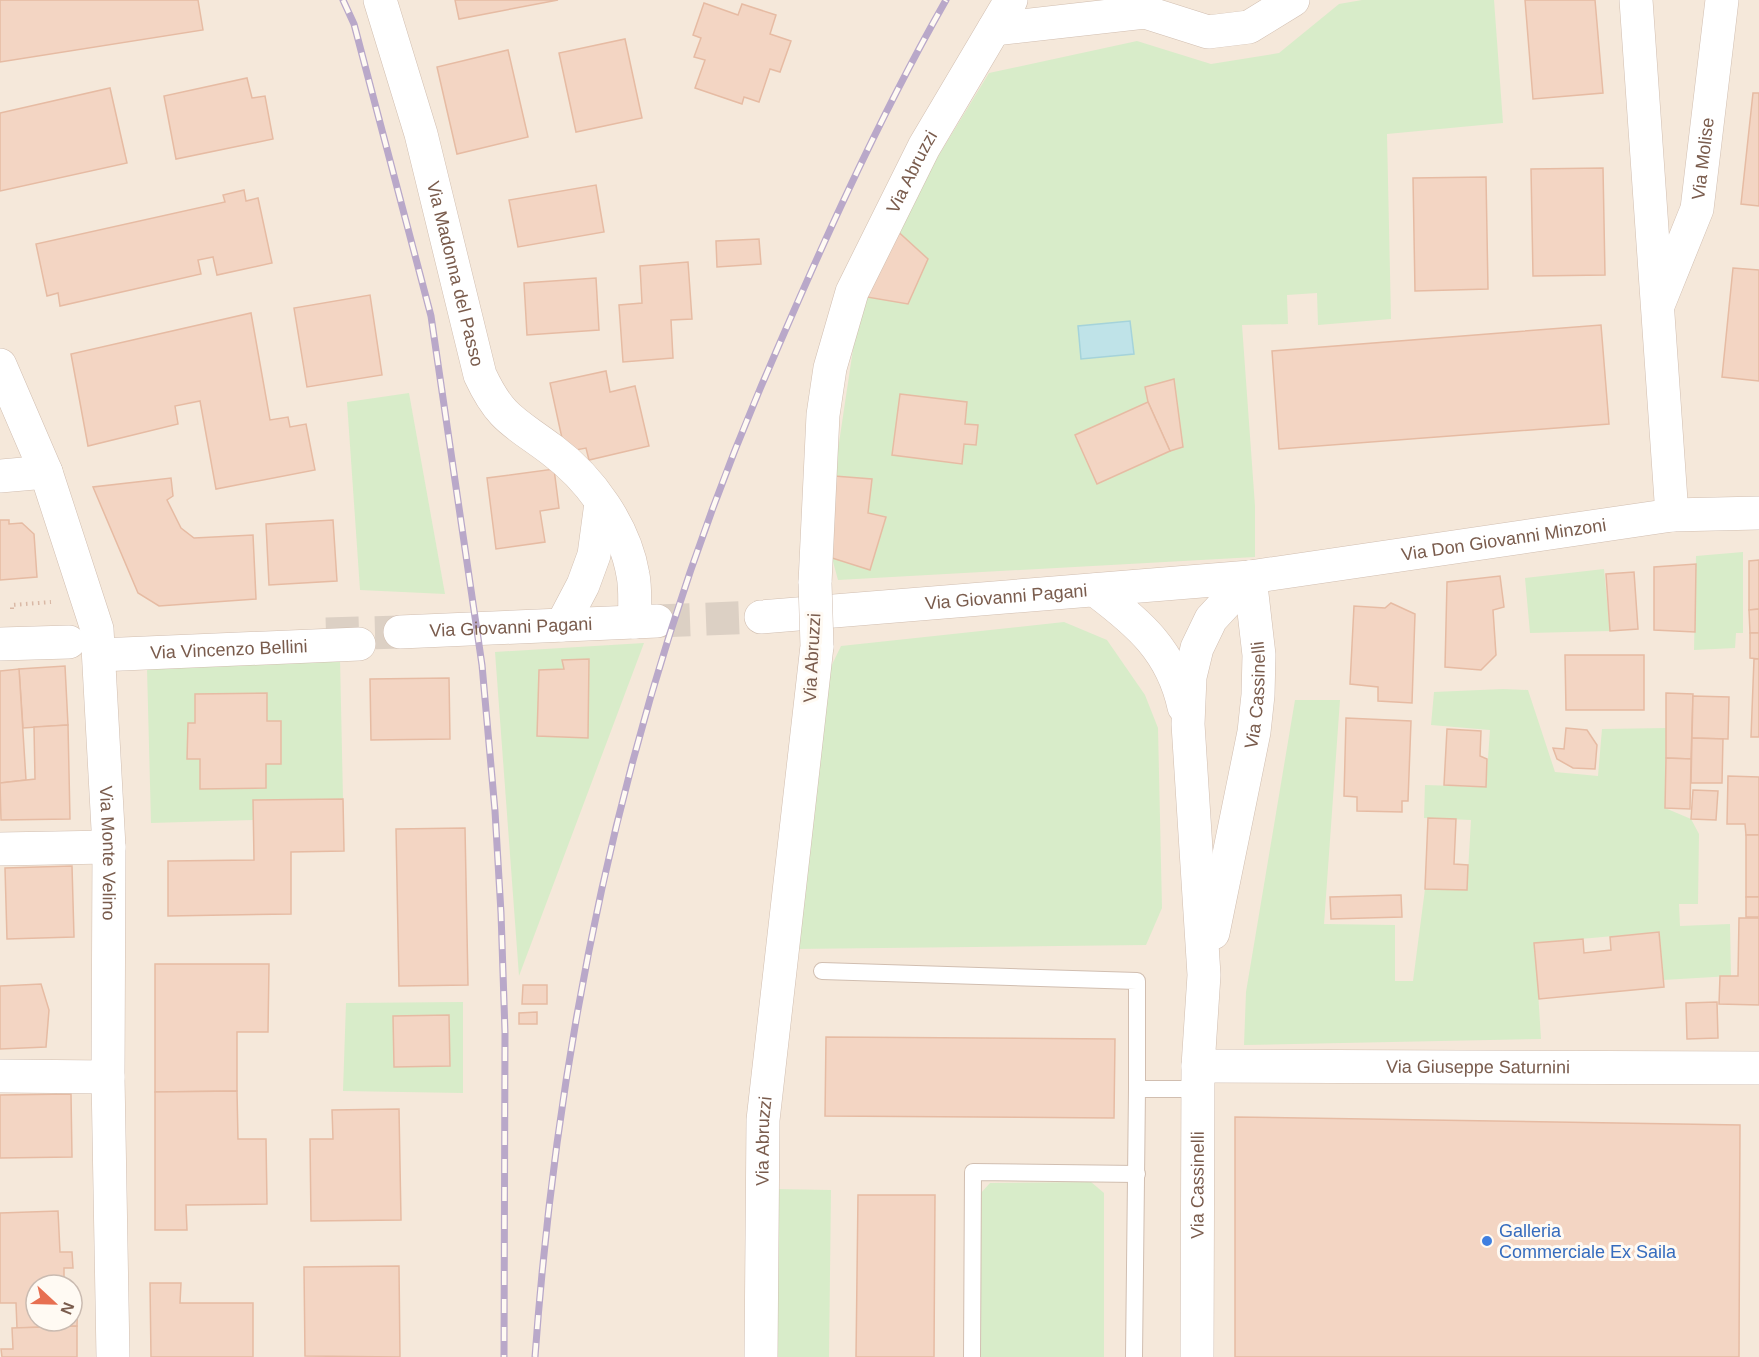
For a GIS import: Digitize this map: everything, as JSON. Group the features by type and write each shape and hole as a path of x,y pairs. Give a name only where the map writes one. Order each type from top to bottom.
{"street":[{"name":"Via Madonna del Passo","path":"380,0 424,145 480,375 492,398 508,419 552,449 575,470 602,503 628,554 646,621"},
{"name":"Via Abruzzi","path":"761,1357 763,1120 817,646 815,583 823,416 830,368 852,292 924,147 1011,0"},
{"path":"994,29 1145,12 1208,32 1249,27 1293,0"},
{"name":"Via Molise","path":"1636,0 1672,515"},
{"name":"Via Molise","path":"1656,310 1697,209 1722,0"},
{"name":"Via Monte Velino","path":"0,365 46,472 97,629 84,648 109,847 108,1077 113,1357"},
{"path":"0,476 46,472"},
{"path":"562,625 591,563 602,503"},
{"name":"Via Don Giovanni Minzoni","path":"1250,577 1672,515 1759,513"},
{"name":"Via Giovanni Pagani","path":"761,617 1250,577"},
{"name":"Via Cassinelli","path":"1197,1357 1198,1078 1204,975 1188,724 1190,677 1197,648 1211,619 1250,577"},
{"name":"Via Cassinelli","path":"1204,975 1254,732 1259,655 1250,577"},
{"name":"Via Cassinelli","path":"1095,590 1133,619 1162,651 1179,683 1188,724"},
{"name":"Via Giovanni Pagani","path":"400,632 646,621"},
{"name":"Via Vincenzo Bellini","path":"84,648 359,644"},
{"path":"0,645 84,648"},
{"path":"0,849 109,847"},
{"name":"Via Giuseppe Saturnini","path":"1198,1078 1759,1068"},
{"path":"0,1076 108,1077"}],"lane":[{"path":"822,971 1137,981 1134,1357"},
{"path":"1137,1089 1198,1078"},
{"path":"972,1357 972,1172 1137,1174"}],"shaded area":[{"path":"0,0 1759,0 1759,1357 0,1357"}],"green space":[{"path":"1362,0 1494,0 1503,123 1387,134 1391,319 1318,325 1317,293 1287,295 1288,324 1242,325 1255,506 1255,557 838,580 832,558 834,476 861,296 920,186 989,73 1137,41 1211,64 1279,53 1339,4"},
{"path":"409,393 445,594 360,590 347,402"},
{"path":"1743,552 1743,633 1736,633 1735,648 1694,650 1696,556"},
{"path":"1604,569 1610,631 1530,633 1525,578"},
{"path":"1064,622 1107,640 1145,695 1158,728 1162,908 1146,945 793,949 827,675 841,646"},
{"path":"644,643 519,976 495,652","holes":["563,660 589,660 587,738 537,735 539,670 564,669"]},
{"path":"340,658 343,799 253,800 253,820 151,823 147,668","holes":["195,694 267,694 267,721 281,721 281,763 187,758 188,723 195,723"]},
{"path":"1528,690 1555,772 1598,776 1602,729 1666,728 1665,808 1691,819 1699,834 1698,904 1679,904 1680,926 1730,924 1731,976 1663,980 1659,932 1535,943 1541,1039 1244,1045 1246,992 1295,700 1340,700 1324,924 1395,925 1395,981 1413,981 1425,889 1467,889 1471,820 1424,818 1425,785 1486,787 1490,730 1431,725 1434,692"},
{"path":"463,1002 463,1093 343,1091 346,1003","holes":["449,1015 450,1066 394,1067 393,1016"]},
{"path":"1091,1182 1104,1193 1104,1357 979,1357 980,1194 990,1183"},
{"path":"775,1189 831,1190 829,1357 774,1357"}],"water":[{"path":"1130,321 1134,354 1081,359 1078,326"}],"building":[{"path":"0,0 198,0 203,30 0,62"},
{"path":"455,0 558,0 459,19"},
{"path":"1525,0 1595,0 1603,93 1533,99"},
{"path":"704,3 738,15 742,4 776,15 770,34 791,41 780,72 770,69 759,102 744,97 742,104 695,88 705,60 694,57 701,38 693,35"},
{"path":"625,39 642,118 576,132 559,53"},
{"path":"508,50 528,137 457,154 437,67"},
{"path":"247,78 252,98 265,96 273,139 176,159 164,96"},
{"path":"110,88 127,163 0,191 0,113"},
{"path":"1753,93 1759,93 1759,206 1741,204"},
{"path":"1603,168 1605,275 1533,276 1531,169"},
{"path":"1486,177 1488,289 1415,291 1413,178"},
{"path":"596,185 604,232 518,247 509,200"},
{"path":"244,190 246,201 258,198 272,263 217,275 213,257 198,260 201,274 60,306 58,293 47,296 36,244 225,202 223,195"},
{"path":"893,227 928,259 908,304 861,296"},
{"path":"759,239 761,264 717,267 716,241"},
{"path":"688,262 692,319 671,320 673,358 623,362 619,305 642,303 640,266"},
{"path":"1733,268 1759,270 1759,381 1722,377"},
{"path":"596,278 599,330 527,335 524,283"},
{"path":"370,295 382,375 307,387 294,308"},
{"path":"251,313 270,420 288,417 290,427 306,424 315,470 216,489 200,401 175,406 178,424 88,446 71,354"},
{"path":"1601,325 1609,424 1279,449 1272,351"},
{"path":"606,371 610,392 635,386 649,446 589,460 586,448 565,452 550,383"},
{"path":"1174,379 1183,447 1170,451 1148,402 1145,387"},
{"path":"900,394 967,402 965,424 978,425 976,445 964,444 962,464 892,455"},
{"path":"1148,402 1170,451 1097,484 1075,435"},
{"path":"554,469 559,508 540,511 545,542 496,549 487,478"},
{"path":"834,476 872,479 868,513 886,517 870,570 832,558"},
{"path":"171,478 173,496 167,500 181,528 194,538 253,535 256,599 159,606 138,593 93,487"},
{"path":"0,520 9,520 9,524 22,523 34,534 37,577 0,580"},
{"path":"333,520 337,581 269,585 266,524"},
{"path":"1759,560 1759,609 1749,610 1749,561"},
{"path":"1696,564 1695,632 1654,630 1654,567"},
{"path":"1634,572 1638,629 1610,631 1606,574"},
{"path":"1500,576 1504,607 1493,610 1496,655 1481,670 1445,667 1447,582"},
{"path":"1391,603 1415,614 1412,703 1378,701 1378,687 1350,684 1354,606 1385,608"},
{"path":"1759,609 1759,633 1750,633 1749,610"},
{"path":"1750,633 1759,633 1759,659 1750,658"},
{"path":"1565,655 1644,655 1644,710 1566,710"},
{"path":"589,659 588,738 537,736 539,670 564,669 562,660"},
{"path":"1754,659 1759,659 1759,737 1751,737"},
{"path":"65,666 68,725 23,728 19,669"},
{"path":"19,669 26,780 0,783 0,671"},
{"path":"449,678 450,739 371,740 370,679"},
{"path":"267,693 267,721 281,721 281,764 266,764 266,788 200,789 200,759 187,759 188,723 195,723 195,694"},
{"path":"1666,693 1693,694 1691,759 1666,758"},
{"path":"1693,696 1729,697 1728,739 1692,738"},
{"path":"1346,718 1411,721 1408,801 1402,801 1402,812 1357,811 1357,797 1344,796"},
{"path":"68,725 70,819 1,820 0,783 35,779 34,727"},
{"path":"1566,728 1587,730 1597,745 1595,769 1573,768 1557,759 1553,748 1564,749"},
{"path":"1447,729 1481,731 1480,756 1487,759 1486,787 1444,785"},
{"path":"1692,738 1723,739 1722,783 1691,783"},
{"path":"1666,758 1691,759 1690,809 1665,808"},
{"path":"1728,776 1759,777 1759,835 1746,835 1745,824 1727,824"},
{"path":"1693,790 1718,791 1716,820 1691,819"},
{"path":"343,799 344,851 291,852 291,914 168,916 168,861 254,860 253,800"},
{"path":"1428,818 1456,819 1454,864 1468,865 1467,890 1425,889"},
{"path":"465,828 468,985 399,986 396,829"},
{"path":"1746,835 1759,835 1759,897 1746,897"},
{"path":"72,866 74,937 7,939 5,868"},
{"path":"1401,895 1402,917 1331,919 1330,897"},
{"path":"1746,897 1759,897 1759,917 1746,917"},
{"path":"1739,918 1759,918 1759,1005 1719,1004 1720,976 1738,976"},
{"path":"1659,932 1664,987 1539,999 1534,943 1583,939 1584,953 1611,950 1610,937"},
{"path":"155,964 269,964 268,1032 237,1032 237,1091 155,1092"},
{"path":"41,984 49,1010 46,1047 0,1049 0,986"},
{"path":"523,985 547,985 547,1004 522,1004"},
{"path":"1717,1002 1718,1038 1687,1039 1686,1003"},
{"path":"537,1012 537,1024 519,1024 519,1013"},
{"path":"449,1015 450,1066 394,1067 393,1016"},
{"path":"826,1037 1115,1039 1114,1118 825,1116"},
{"path":"237,1091 238,1139 266,1139 267,1204 186,1205 187,1230 155,1230 155,1092"},
{"path":"71,1094 72,1157 0,1158 0,1095"},
{"path":"399,1109 401,1220 311,1221 310,1139 333,1139 332,1110"},
{"name":"Galleria Commerciale Ex Saila","path":"1235,1117 1740,1125 1739,1357 1235,1357"},
{"path":"858,1195 935,1195 934,1357 856,1357"},
{"path":"58,1211 60,1252 72,1252 73,1268 64,1268 64,1273 24,1273 24,1328 17,1328 16,1303 0,1303 0,1213"},
{"path":"399,1266 400,1357 305,1356 304,1267"},
{"path":"150,1283 181,1283 180,1303 253,1303 253,1357 151,1357"},
{"path":"12,1328 24,1328 24,1333 77,1333 77,1357 2,1357 1,1349 13,1349"}],"tunnel":[{"path":"657,621 761,617"},
{"path":"326,634 400,632"}],"railway":[{"path":"343,0 354,24 431,316 482,665 495,811 505,1032 504,1357"},
{"path":"535,1357 546,1232 562,1108 582,985 608,863 638,742 673,623 714,505 760,389 803,290 871,143 946,0"}],"place":[{"name":"Galleria Commerciale Ex Saila","path":"1487,1241"}]}
